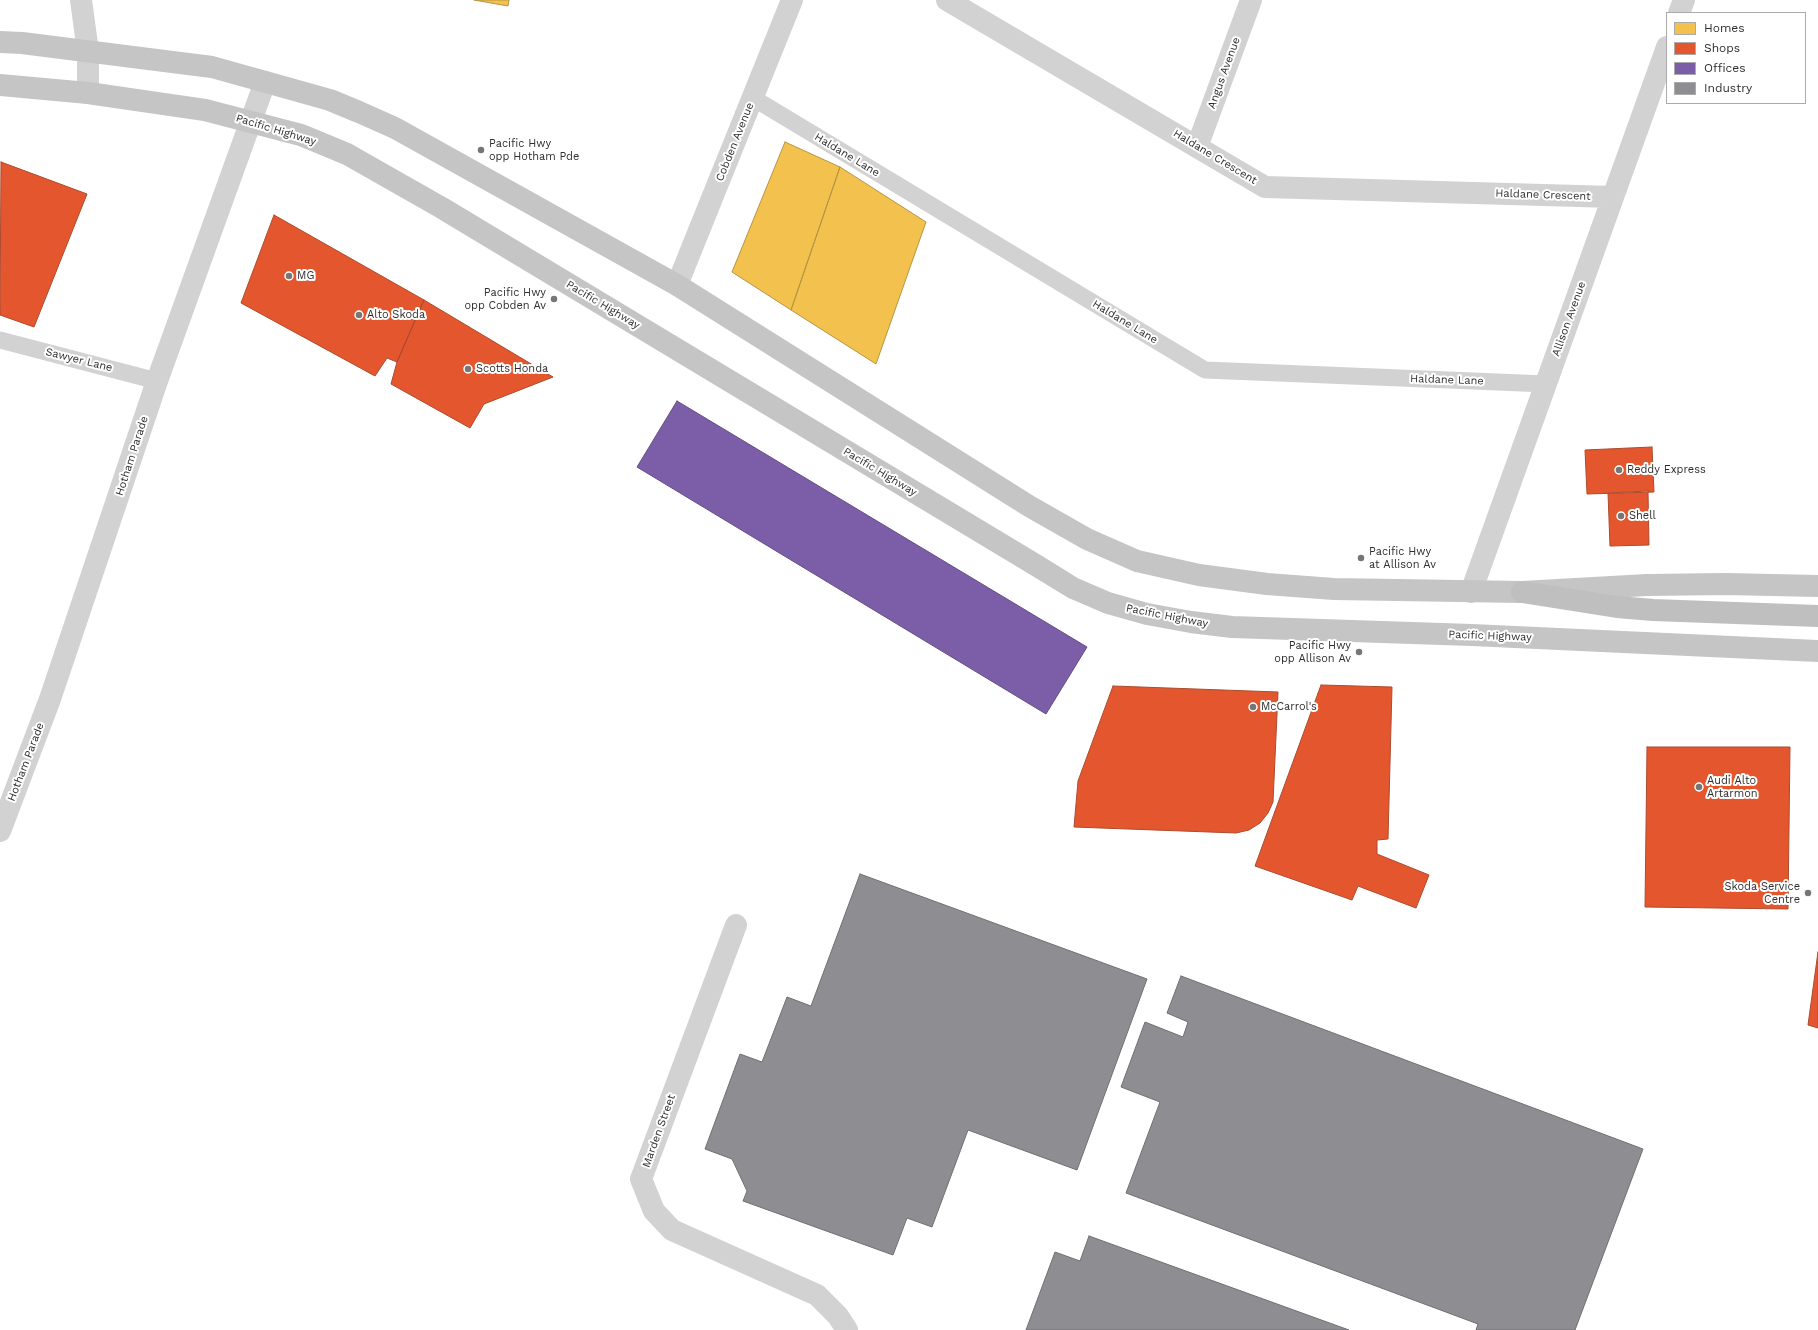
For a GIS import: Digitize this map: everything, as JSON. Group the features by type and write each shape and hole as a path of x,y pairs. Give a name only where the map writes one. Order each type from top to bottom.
{"highway":[{"path":"1522,592 1576,601 1646,609 1818,616"}],"main road":[{"path":"0,42 22,43 212,67 330,100 395,128 677,285 1029,506 1088,539 1137,561 1199,575 1267,584 1334,589 1522,592 1647,585 1726,584 1818,586"},
{"name":"Pacific Highway","path":"0,85 88,93 205,110 301,135 347,154 442,208 1039,568 1073,588 1108,603 1148,614 1191,622 1232,627 1472,635 1818,651"}],"street":[{"path":"80,0 88,52 88,93"},
{"name":"Cobden Avenue","path":"677,285 792,0"},
{"name":"Haldane Crescent","path":"947,0 1265,187 1613,197"},
{"name":"Angus Avenue","path":"1197,147 1251,0"},
{"path":"1679,12 1684,0"},
{"name":"Allison Avenue","path":"1471,592 1666,50"},
{"name":"Hotham Parade","path":"0,831 50,699 157,381 265,82"},
{"name":"Marden Street","path":"736,925 641,1178 654,1211 672,1230 817,1295 838,1316 847,1330"}],"lane":[{"name":"Haldane Lane","path":"752,98 1205,370 1546,384"},
{"name":"Sawyer Lane","path":"0,340 157,381"}],"building: Homes":[{"path":"474,0 509,0 508,6"},
{"path":"785,142 840,167 791,310 732,272"},
{"path":"840,167 926,222 876,364 791,310"}],"building: Shops":[{"path":"1,162 87,194 34,327 0,315"},
{"path":"274,215 424,300 397,362 387,358 375,376 241,303"},
{"name":"Scotts Honda","path":"424,300 553,377 484,404 470,428 391,384 397,362"},
{"name":"Reddy Express","path":"1652,447 1654,492 1587,494 1585,450"},
{"path":"1648,491 1649,545 1610,546 1608,493"},
{"path":"1321,685 1392,687 1388,839 1377,840 1377,854 1429,875 1416,908 1358,886 1352,900 1255,866"},
{"path":"1113,686 1278,692 1273,802 1268,813 1260,823 1249,830 1236,833 1074,827 1078,781"},
{"path":"1647,747 1790,747 1788,909 1645,907"},
{"path":"1818,952 1818,1028 1808,1025"}],"building: Offices":[{"path":"677,401 1087,647 1046,714 637,467"}],"building: Industry":[{"path":"860,874 1147,979 1077,1170 968,1130 932,1227 907,1218 893,1255 743,1201 747,1191 732,1159 705,1149 740,1054 762,1062 787,997 811,1006"},
{"path":"1181,976 1643,1149 1575,1330 1476,1330 1478,1324 1126,1193 1160,1102 1121,1087 1145,1022 1183,1037 1188,1022 1167,1013"},
{"path":"1089,1236 1349,1330 1026,1330 1055,1252 1080,1261"}],"place":[{"name":"Pacific Hwy opp Hotham Pde","path":"481,150"},
{"name":"MG","path":"289,276"},
{"name":"Pacific Hwy opp Cobden Av","path":"554,299"},
{"name":"Alto Skoda","path":"359,315"},
{"name":"Scotts Honda","path":"468,369"},
{"name":"Reddy Express","path":"1619,470"},
{"name":"Shell","path":"1621,516"},
{"name":"Pacific Hwy at Allison Av","path":"1361,558"},
{"name":"Pacific Hwy opp Allison Av","path":"1359,652"},
{"name":"McCarrol's","path":"1253,707"},
{"name":"Audi Alto Artarmon","path":"1699,787"},
{"name":"Skoda Service Centre","path":"1808,893"}]}
